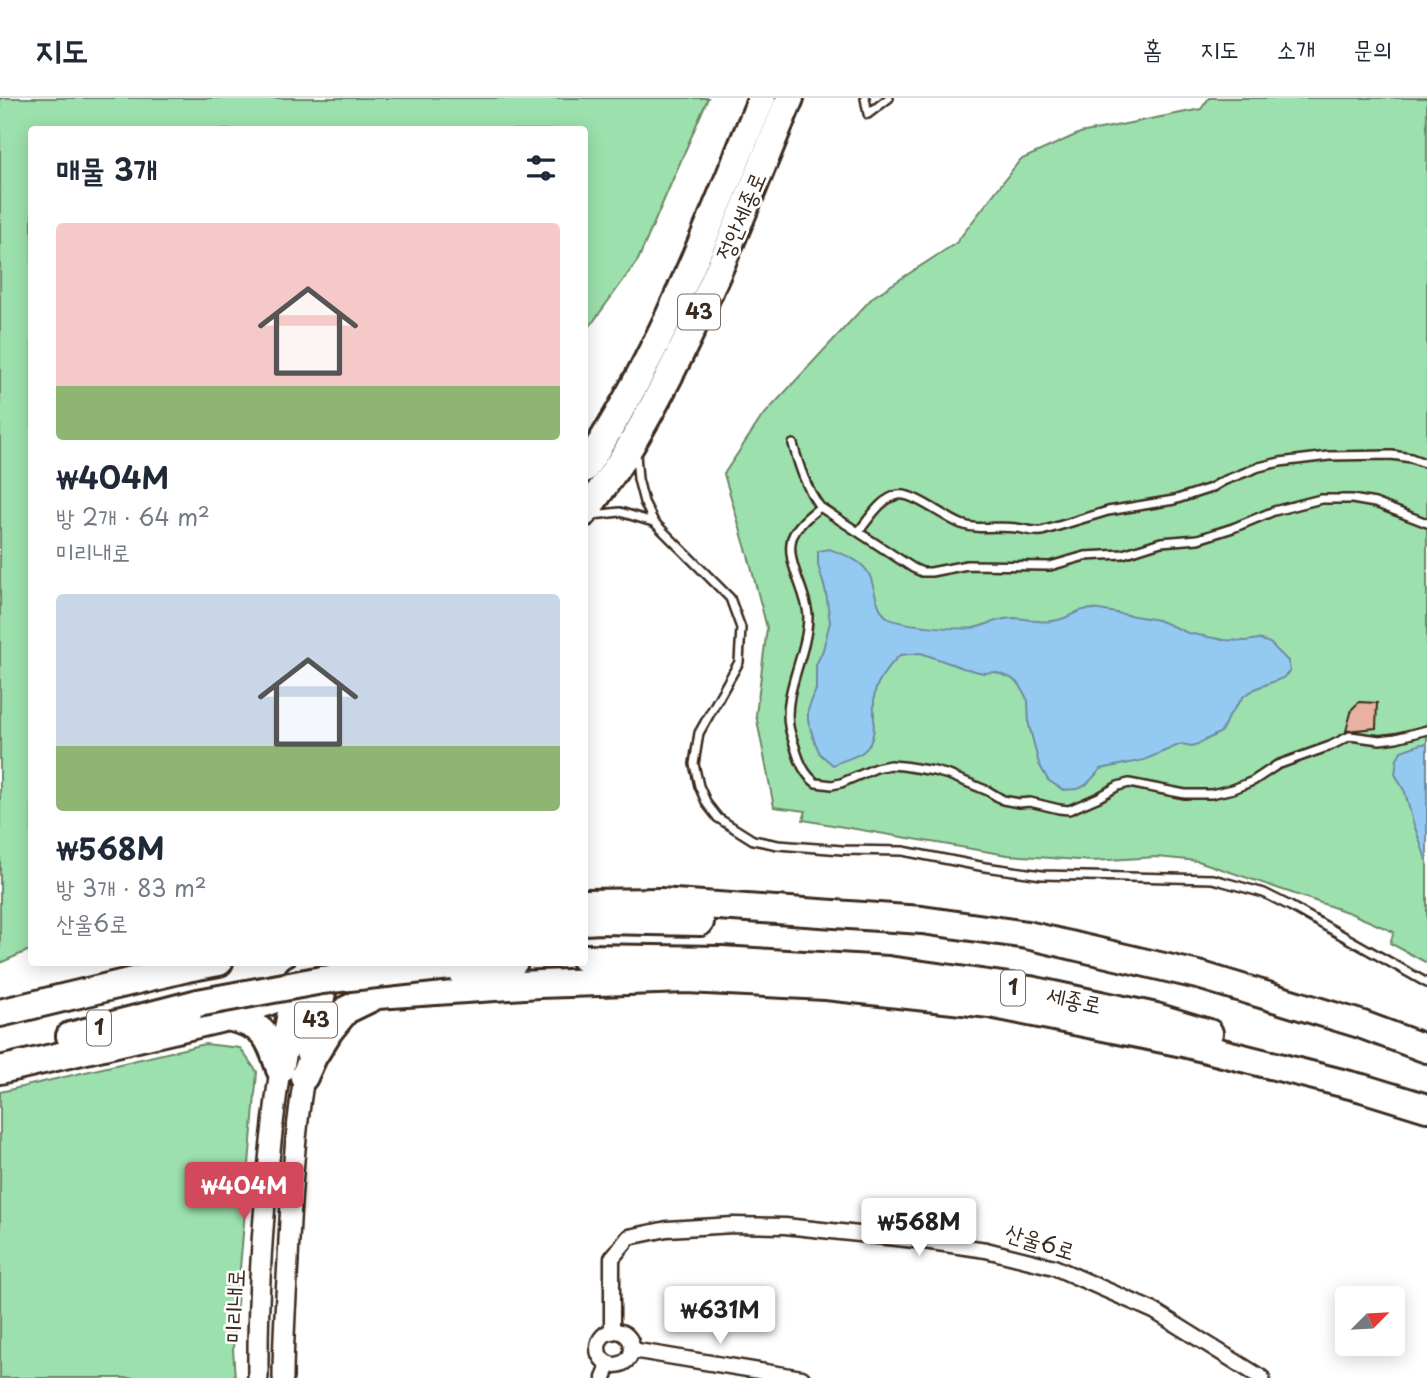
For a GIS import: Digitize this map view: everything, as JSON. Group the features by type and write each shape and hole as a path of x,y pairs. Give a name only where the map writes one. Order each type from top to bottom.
{"highway":[{"name":"정안세종로","path":"588,462 615,420 660,334 762,98"},
{"name":"정안세종로","path":"588,508 610,479 658,398 712,284 790,98"},
{"path":"588,903 660,902 922,920 1027,935 1202,976 1360,1024 1427,1049"},
{"name":"세종로","path":"588,921 724,922 896,933 1035,953 1174,981 1427,1059"},
{"name":"세종로","path":"588,958 721,960 888,970 1030,990 1156,1017 1392,1085 1427,1099"},
{"path":"0,1001 124,966"},
{"name":"1","path":"0,1013 198,966"},
{"name":"1","path":"0,1053 198,1003 322,980 463,966"},
{"path":"0,1070 228,1017 280,997 314,967 344,987 362,994 377,995 539,984 686,979 840,987 990,1004 1171,1041 1362,1088 1427,1108"},
{"name":"43","path":"292,1073 314,967"},
{"path":"228,1017 248,1022 262,1032 292,1073 313,1057 346,1010 377,995"}],"main road":[{"name":"미리내로","path":"258,1378 258,1329 268,1166 292,1073"},
{"path":"283,1378 283,1329 297,1119 292,1073"}],"street":[{"name":"산울6로","path":"612,1332 612,1258 629,1237 667,1229 733,1224 785,1226 986,1250 1054,1267 1154,1311 1262,1378"},
{"path":"617,1331 626,1336 632,1344 632,1350 624,1363 614,1365 606,1371 598,1346 603,1337 617,1331"},
{"path":"632,1350 802,1378"}],"lane":[{"path":"865,98 868,114 889,98"},
{"path":"635,439 638,480 644,502 654,522 730,598 741,628 740,662 699,733 694,764 699,786 707,804 718,818 753,840 778,845 903,851 1042,875 1213,879 1264,893 1427,983"},
{"path":"793,444 811,493 820,506 922,572 967,565 1050,566 1085,556 1123,554 1161,542 1198,539 1274,511 1321,499 1352,499 1375,503 1427,523"},
{"path":"859,531 885,500 901,494 914,498 962,525 1016,528 1031,532 1108,511 1174,500 1211,488 1259,467 1280,462 1329,456 1392,455 1427,464"},
{"path":"820,506 797,529 791,545 808,614 804,647 790,700 789,726 803,770 816,783 832,785 876,768 903,766 949,775 1003,800 1069,810 1129,783 1185,794 1210,794 1233,789 1254,781 1269,768 1350,737 1380,740 1427,730"},
{"path":"588,517 596,513 620,512 654,522"}],"green space":[{"path":"0,98 708,98 638,260 588,329 588,126 28,126 28,951 0,963"},
{"path":"1209,98 1427,98 1427,963 1390,943 1394,932 1350,913 1198,861 1157,857 1092,861 1007,855 803,820 806,811 774,807 756,715 767,628 724,474 761,418 873,297 956,243 1020,160 1080,133 1201,109"},
{"path":"205,1044 240,1048 257,1072 233,1349 235,1378 0,1378 0,1092"}],"water":[{"path":"829,549 852,558 866,569 881,609 894,621 966,628 1009,618 1052,621 1082,610 1093,609 1158,620 1188,633 1224,640 1259,639 1270,643 1288,661 1290,671 1283,678 1244,696 1228,717 1221,732 1192,746 1181,744 1144,760 1101,769 1087,784 1078,789 1063,790 1048,780 1039,764 1029,725 1028,701 1020,685 995,672 983,673 963,668 921,653 900,655 885,672 877,687 872,739 869,745 857,755 833,765 820,754 808,720 808,710 816,689 816,665 830,622 818,565 818,551"},
{"path":"1427,744 1427,862 1405,792 1395,774 1401,751"}],"building":[{"path":"1359,702 1377,703 1376,728 1346,731 1352,709"}]}
